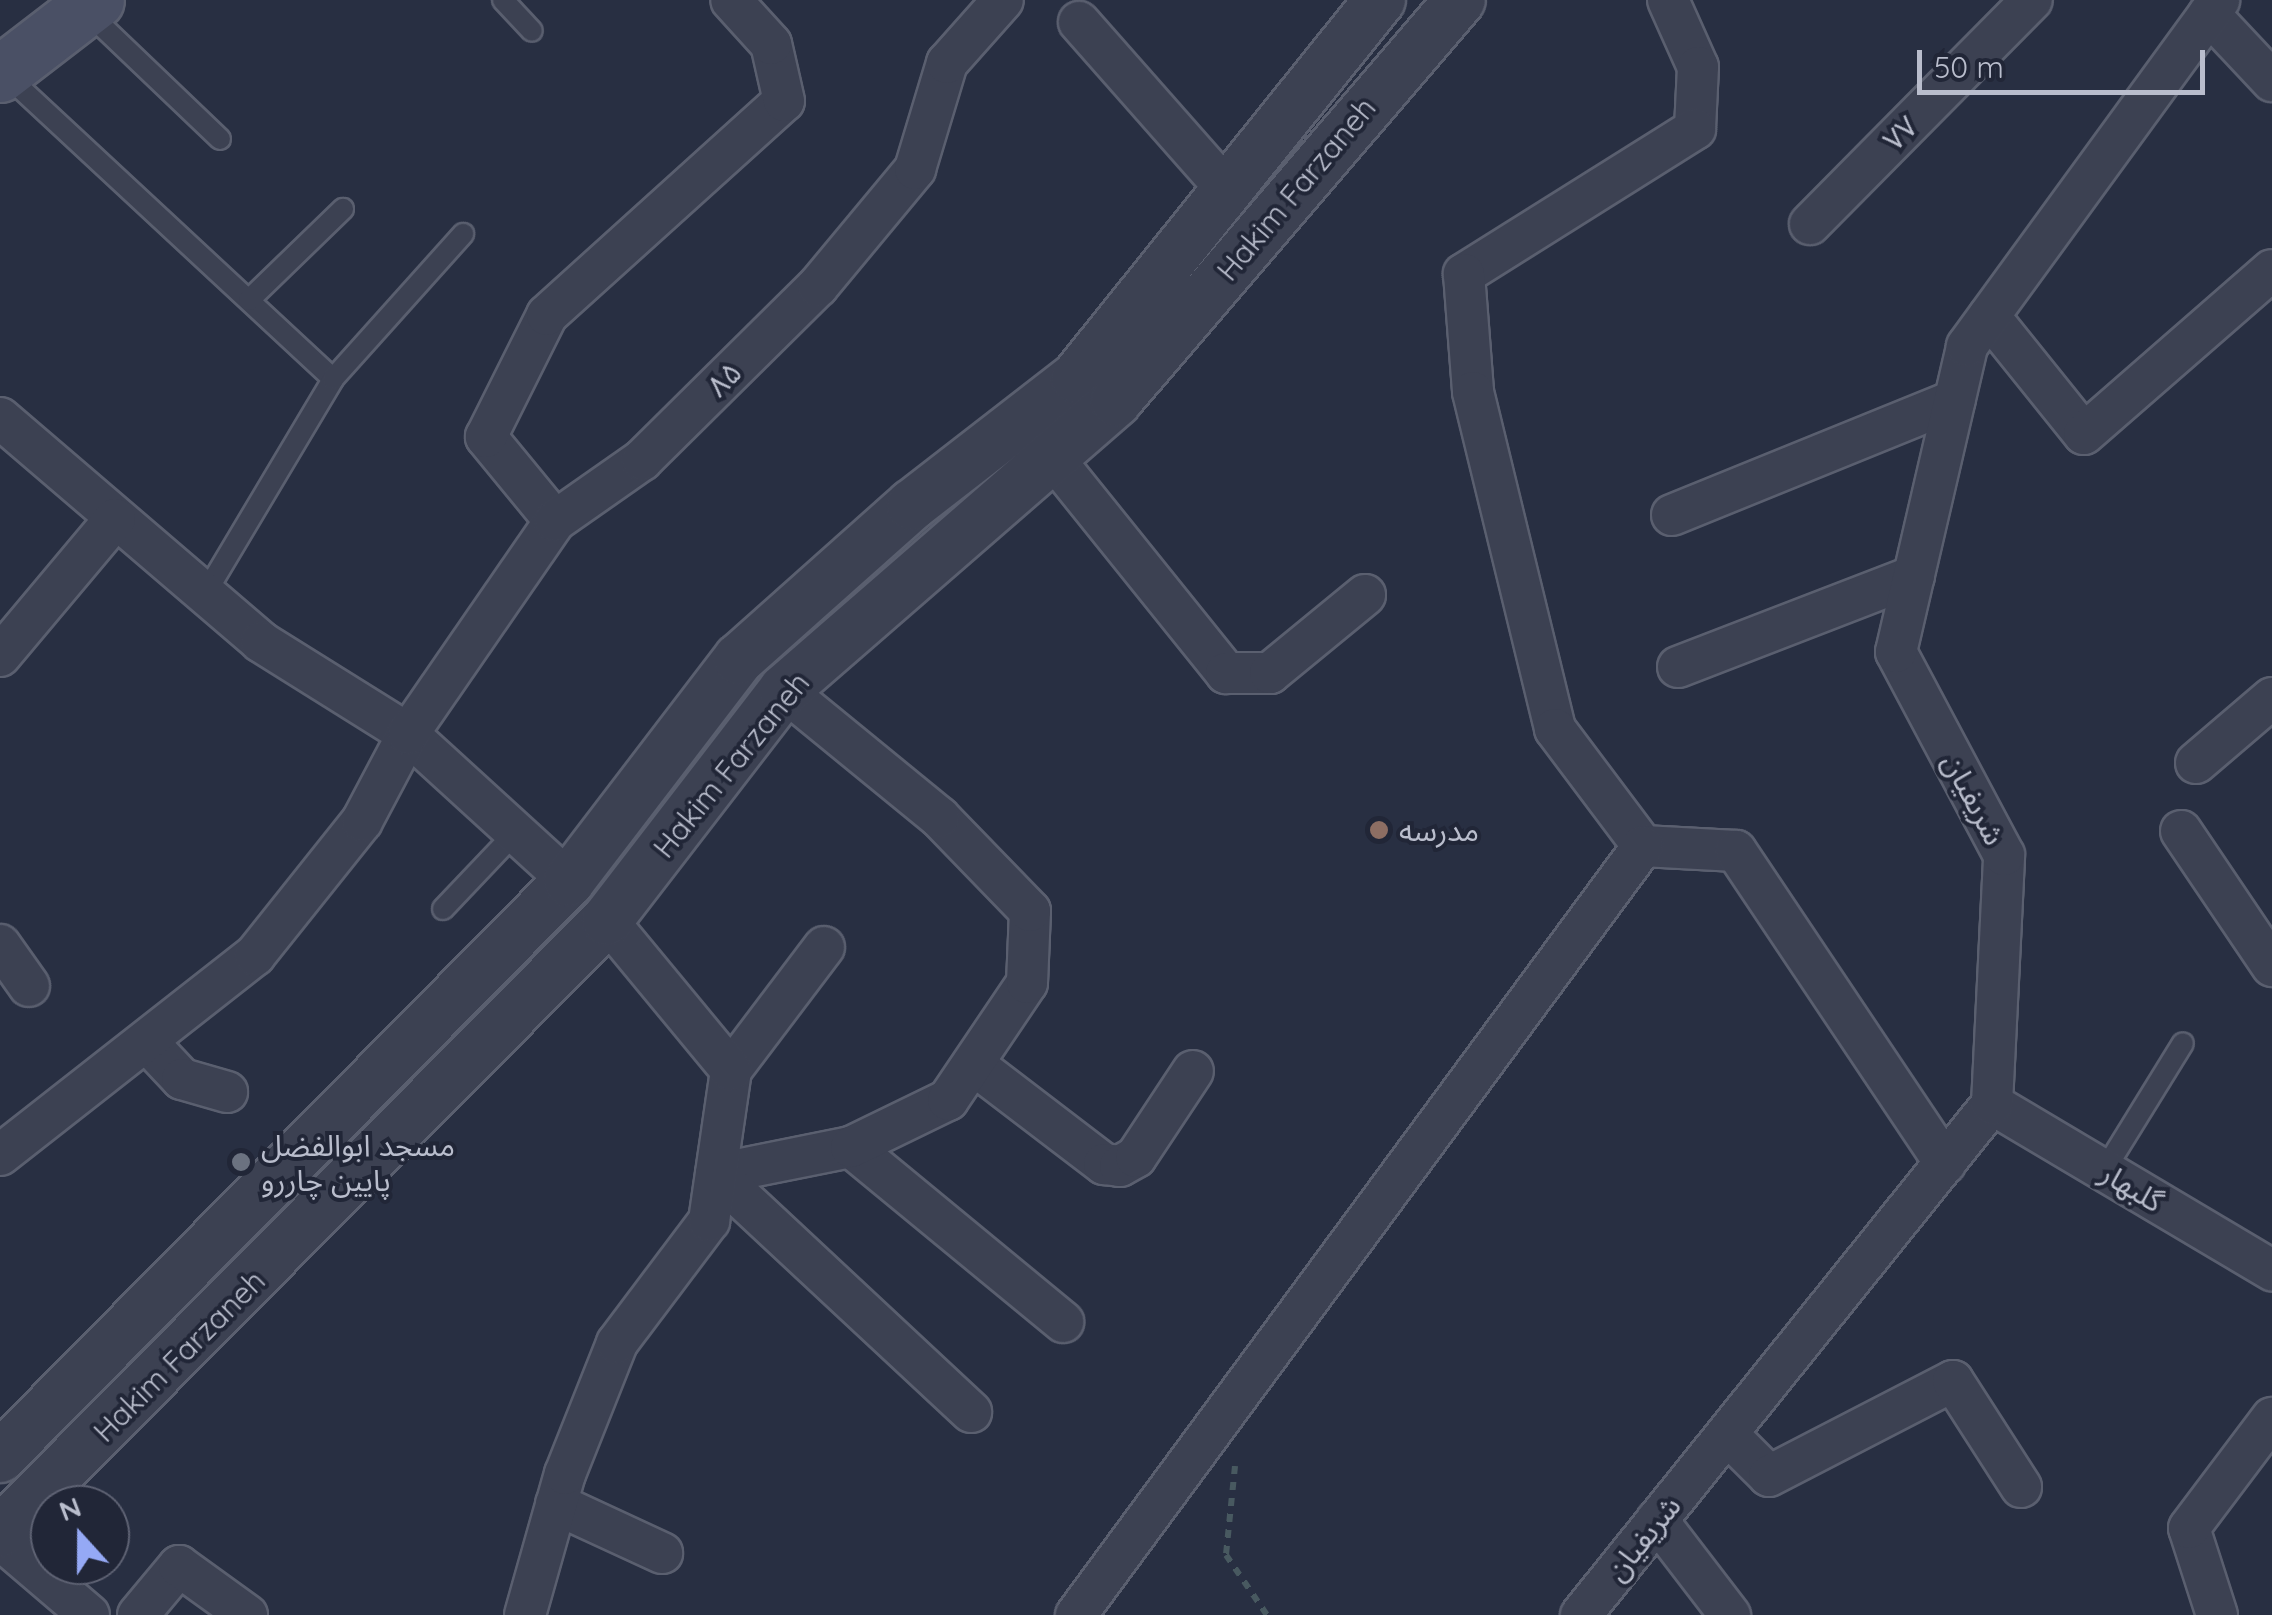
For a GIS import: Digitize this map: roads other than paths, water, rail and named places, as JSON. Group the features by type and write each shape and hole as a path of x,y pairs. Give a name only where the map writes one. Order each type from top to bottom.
{"main road":[{"path":"2,73 90,5"}],"street":[{"path":"554,521 486,438 547,315 784,101 772,44 731,0"},
{"name":"۸۵","path":"0,1154 149,1044 255,955 362,821 408,734 554,521 642,460 818,286 915,170 947,64 1003,0"},
{"name":"Hakim Farzaneh","path":"0,1457 568,881 739,660 912,506 1076,378 1380,0"},
{"name":"Hakim Farzaneh","path":"0,1532 606,920 784,690 1054,459 1116,401 1432,22 1460,0"},
{"path":"1668,0 1698,67 1695,129 1464,274 1473,392 1554,729 1644,846 1736,850 1945,1163"},
{"name":"۷۷","path":"1810,224 2032,0"},
{"path":"2214,7 2272,81"},
{"name":"شریفیان","path":"1581,1615 1992,1104 2004,855 1896,652 1967,346 2214,7"},
{"path":"1079,22 1229,192"},
{"path":"1989,316 2084,434 2272,270"},
{"path":"1672,515 1955,400"},
{"path":"0,418 261,642 408,734 606,920 731,1070"},
{"path":"1054,459 1226,673 1270,674 1365,595"},
{"path":"912,506 948,546"},
{"path":"0,656 115,520"},
{"path":"1678,668 1914,576"},
{"path":"716,1174 851,1146 948,1100 1028,983 1030,911 939,817 784,690"},
{"path":"2196,763 2272,698"},
{"path":"2182,831 2272,966"},
{"path":"1076,1615 1234,1394 1644,846"},
{"path":"0,945 29,986"},
{"path":"525,1615 556,1504 617,1342 710,1221 731,1070 824,947"},
{"path":"149,1044 182,1079 227,1092"},
{"path":"973,1064 1104,1164 1120,1166 1136,1157 1193,1071"},
{"name":"گلبهار","path":"1992,1104 2272,1270"},
{"path":"851,1146 1063,1322"},
{"path":"716,1174 971,1412"},
{"path":"1727,1434 1769,1476 1953,1381 2021,1487"},
{"path":"2218,1615 2189,1528 2272,1418"},
{"path":"556,1504 662,1553"},
{"path":"1657,1520 1730,1615"},
{"path":"0,1540 89,1615"},
{"path":"138,1615 179,1566 247,1615"}],"lane":[{"path":"504,0 532,31"},
{"path":"90,5 220,139"},
{"path":"2,73 332,379"},
{"path":"249,300 343,209"},
{"path":"205,594 332,379 463,234"},
{"path":"444,909 515,833"},
{"path":"2104,1171 2182,1043"}],"place":[{"name":"مدرسه","path":"1379,830"},
{"name":"مسجد ابوالفضل پایین چاررو","path":"241,1162"}]}
